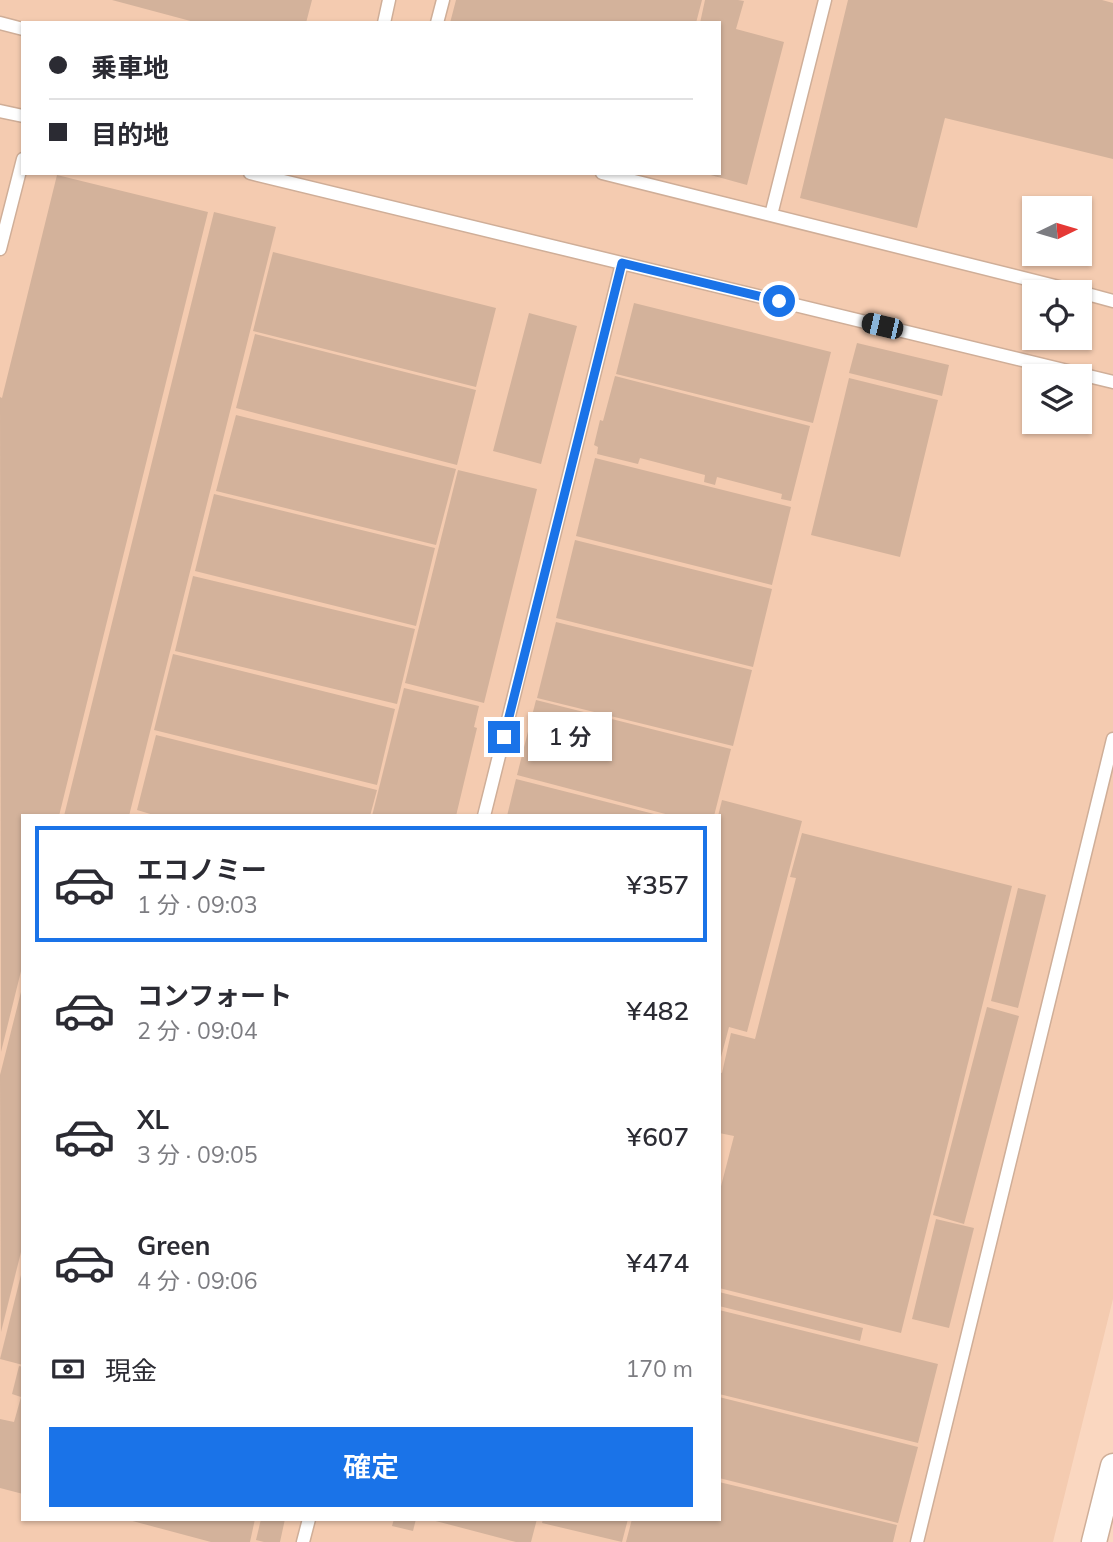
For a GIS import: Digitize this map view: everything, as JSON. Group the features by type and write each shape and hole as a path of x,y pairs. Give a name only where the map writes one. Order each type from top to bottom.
{"street":[{"path":"1094,1542 1113,1466"}],"lane":[{"path":"384,21 389,0"},
{"path":"438,21 443,0"},
{"path":"772,215 825,0"},
{"path":"0,23 21,28"},
{"path":"0,111 21,116"},
{"path":"0,249 21,167"},
{"path":"258,175 1113,382"},
{"path":"610,175 1032,280"},
{"path":"484,814 622,263"},
{"path":"1092,295 1113,301"},
{"path":"917,1542 1113,738"},
{"path":"303,1542 308,1521"}],"shaded area":[{"path":"0,0 1113,0 1113,1299 1053,1542 0,1542"}],"building":[{"path":"112,0 312,0 307,21 191,21"},
{"path":"456,0 702,0 697,21 451,21"},
{"path":"705,0 744,1 736,29 784,42 747,185 711,175 721,175 721,21 700,21"},
{"path":"848,0 1102,0 1113,3 1113,159 945,118 917,228 800,198"},
{"path":"57,175 208,212 59,814 21,814 21,971 1,1052 0,397 2,398"},
{"path":"214,212 276,227 129,814 64,814"},
{"path":"273,252 496,308 476,387 253,331"},
{"path":"634,303 831,352 813,423 616,374"},
{"path":"529,313 577,326 541,464 493,451"},
{"path":"255,334 476,390 457,465 236,408"},
{"path":"857,343 949,365 942,396 849,373"},
{"path":"615,376 810,426 791,501 781,499 782,494 717,477 715,485 704,482 705,475 640,458 638,464 597,454 598,447 594,445"},
{"path":"849,378 938,400 900,557 811,535"},
{"path":"236,415 456,469 436,545 216,491"},
{"path":"595,458 791,507 772,585 576,536"},
{"path":"458,470 537,489 484,703 405,683"},
{"path":"214,494 435,548 416,626 195,571"},
{"path":"575,540 772,589 753,667 556,618"},
{"path":"193,576 415,629 397,704 175,651"},
{"path":"556,622 752,670 733,746 537,698"},
{"path":"173,654 395,709 377,785 154,730"},
{"path":"404,688 479,706 474,727 477,728 456,814 372,814"},
{"path":"536,700 731,749 715,814 665,814 517,775"},
{"path":"156,735 377,790 371,814 150,814 137,810"},
{"path":"516,779 654,814 507,814"},
{"path":"722,800 802,821 747,1032 729,1027 721,1057 721,814 718,814"},
{"path":"802,833 1012,886 901,1333 721,1288 721,1186 734,1136 721,1133 721,1073 731,1033 755,1039 796,878 790,877"},
{"path":"1018,888 1046,895 1018,1008 991,1001"},
{"path":"21,992 21,1252 1,1332 0,1075"},
{"path":"987,1007 1019,1016 964,1224 933,1215"},
{"path":"936,1219 974,1228 949,1328 912,1319"},
{"path":"21,1275 21,1364 0,1359"},
{"path":"721,1292 863,1328 860,1341 721,1306"},
{"path":"721,1310 938,1364 918,1443 721,1394"},
{"path":"19,1366 21,1366 21,1397 12,1394"},
{"path":"21,1397 21,1493 0,1488 0,1419 14,1422"},
{"path":"721,1398 918,1447 898,1523 721,1479"},
{"path":"721,1482 897,1525 893,1542 626,1542 631,1521 721,1521"},
{"path":"132,1521 255,1521 250,1542 211,1542"},
{"path":"261,1521 285,1521 280,1542 256,1540"},
{"path":"393,1521 416,1521 413,1531 392,1526"},
{"path":"436,1521 536,1521 531,1542 516,1542"},
{"path":"542,1521 627,1521 622,1542"}],"route":[{"path":"504,737 622,263 779,301"}]}
